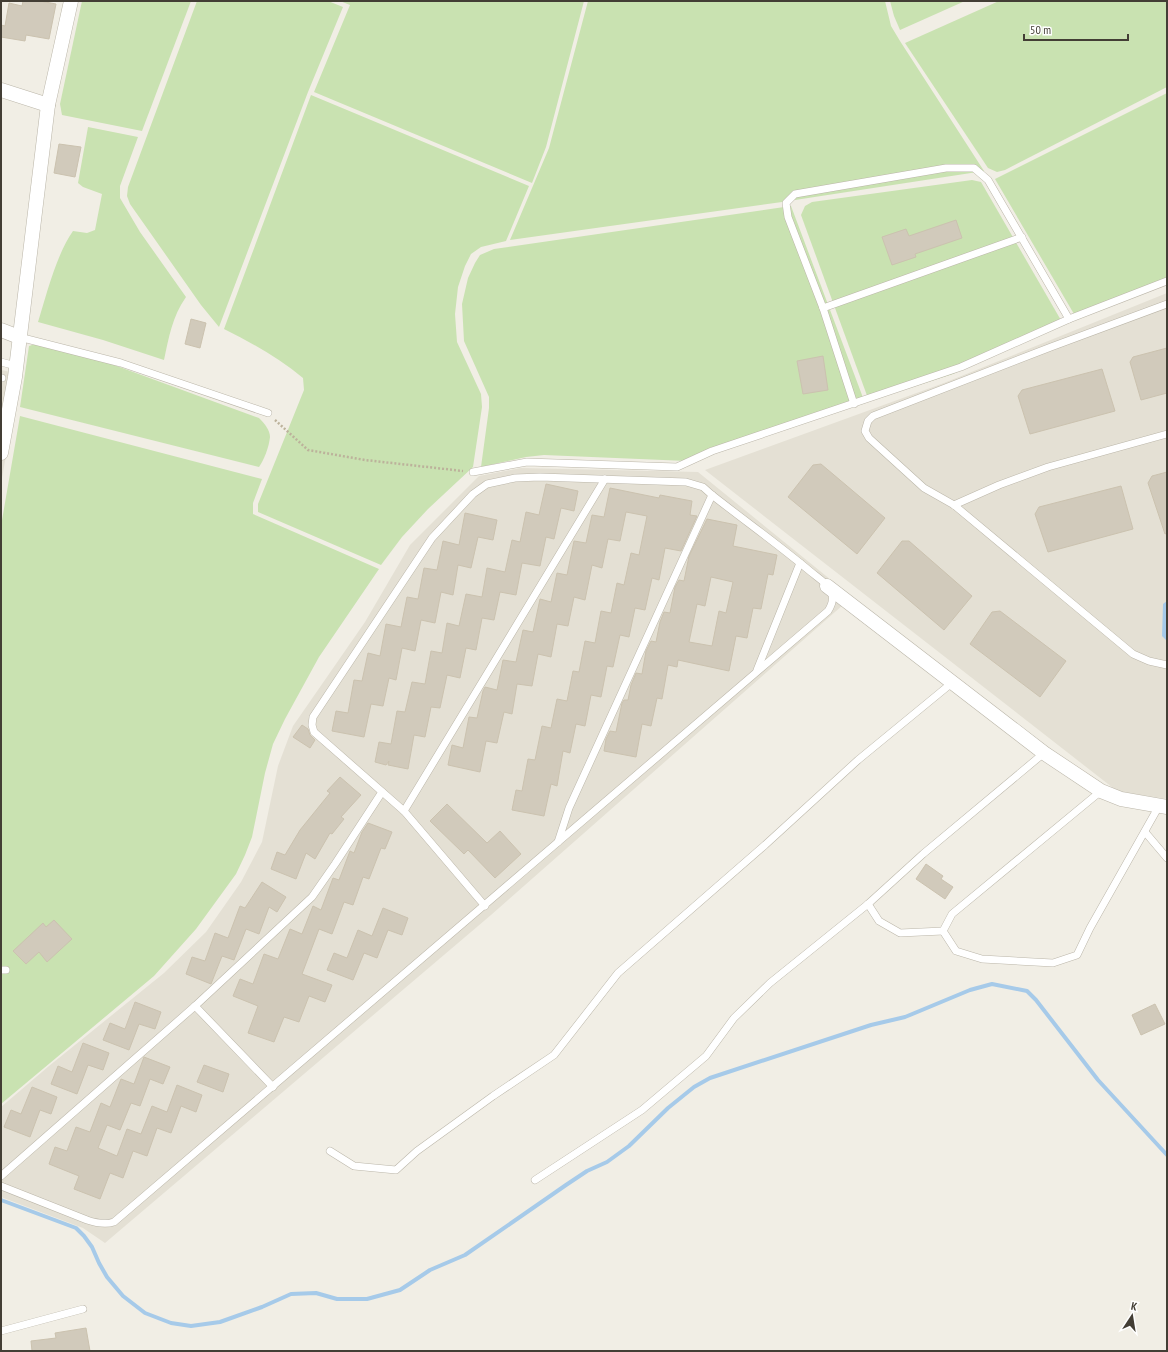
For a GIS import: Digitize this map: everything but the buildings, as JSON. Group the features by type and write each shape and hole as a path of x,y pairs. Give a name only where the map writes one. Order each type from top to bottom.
{"street":[{"path":"1,453 20,337 48,105 71,1"},
{"path":"1,90 48,105"},
{"path":"1,330 20,337"},
{"path":"827,586 1044,753 1102,791 1121,799 1163,807"}],"lane":[{"path":"854,404 823,308 788,217 786,203 795,194 946,168 974,168 988,180 1069,319"},
{"path":"823,308 1022,237"},
{"path":"473,472 527,462 677,467 712,451 961,367 1069,319 1167,281"},
{"path":"1167,304 1044,349 874,416 868,421 865,431 869,438 924,488 954,505 1133,654 1149,661 1167,665"},
{"path":"20,337 120,363 268,413"},
{"path":"1,362 16,366"},
{"path":"954,505 999,485 1048,467 1167,434"},
{"path":"1,1186 96,1223 109,1224 114,1222 485,906 828,611 831,606 832,598 831,591 827,586 703,487 686,482 605,479 521,478 487,484 473,494 432,538 313,717 312,725 314,732 404,811 485,906"},
{"path":"404,811 605,479"},
{"path":"558,843 569,808 712,495"},
{"path":"757,673 800,563"},
{"path":"330,1151 354,1166 396,1170 417,1150 554,1055 618,973 765,845 858,760 953,682"},
{"path":"535,1180 642,1110 706,1056 734,1018 770,983 868,904 923,854 1044,753"},
{"path":"943,931 952,914 1102,791"},
{"path":"1,1176 195,1006 312,898 336,864 382,792"},
{"path":"943,931 956,951 982,959 1053,962 1077,955 1090,928 1145,832 1163,807"},
{"path":"1145,832 1167,858"},
{"path":"868,904 879,921 900,933 943,931"},
{"path":"195,1006 273,1087"},
{"path":"1,1332 83,1309"}],"path":[{"path":"268,413 308,450 365,460 473,472"}],"shaded area":[{"path":"1167,293 1167,799 1117,791 705,470 944,383"},
{"path":"1,370 20,374 1,484"},
{"path":"521,468 698,472 852,597 491,915 105,1243 83,1228 1,1197 1,1107 164,973 206,932 241,882 262,842 278,766 293,726 365,622 410,545 479,476"}],"green space":[{"path":"82,1 191,1 142,131 62,115 60,104"},
{"path":"197,1 328,1 343,7 308,92 219,327 201,305 130,204 127,196 128,187"},
{"path":"340,1 584,1 546,147 532,183 314,92 350,5"},
{"path":"588,1 885,1 891,26 984,171 782,202 510,240 549,148"},
{"path":"890,1 965,1 900,30"},
{"path":"999,1 1167,1 1167,87 1005,170 997,172 988,168 905,43"},
{"path":"1167,93 1167,279 1074,314 995,179"},
{"path":"311,95 529,186 506,241 481,247 471,254 458,287 455,314 457,342 481,394 482,407 473,467 428,509 402,537 381,565 258,512 258,504 304,390 303,378 265,351 224,329"},
{"path":"88,127 138,137 120,186 120,198 140,232 186,297 174,320 169,335 164,360 103,340 38,322 52,275 67,240 73,231 87,233 95,230 102,194 83,187 78,183"},
{"path":"972,180 981,182 1062,322 953,374 869,401 801,215 805,206 812,202"},
{"path":"791,206 865,403 687,461 544,455 526,457 481,467 489,408 489,397 464,341 462,304 468,278 480,255 494,249"},
{"path":"35,344 95,358 259,418 265,424 270,434 263,461 259,467 20,407 29,346"},
{"path":"20,416 262,479 253,503 253,514 379,569 319,657 273,744 265,773 252,837 236,874 196,929 154,976 1,1104 1,526"}],"water":[{"path":"1167,601 1166,640 1162,636 1163,604"}],"waterway":[{"path":"1,1200 76,1228 92,1247 107,1277 123,1296 145,1313 171,1323 191,1326 220,1322 262,1307 291,1294 316,1293 337,1299 367,1299 400,1290 430,1270 465,1255 587,1171 607,1162 629,1146 668,1108 694,1087 710,1078 871,1025 905,1017 970,990 992,984 1027,991 1036,1000 1098,1080 1167,1155"}]}
